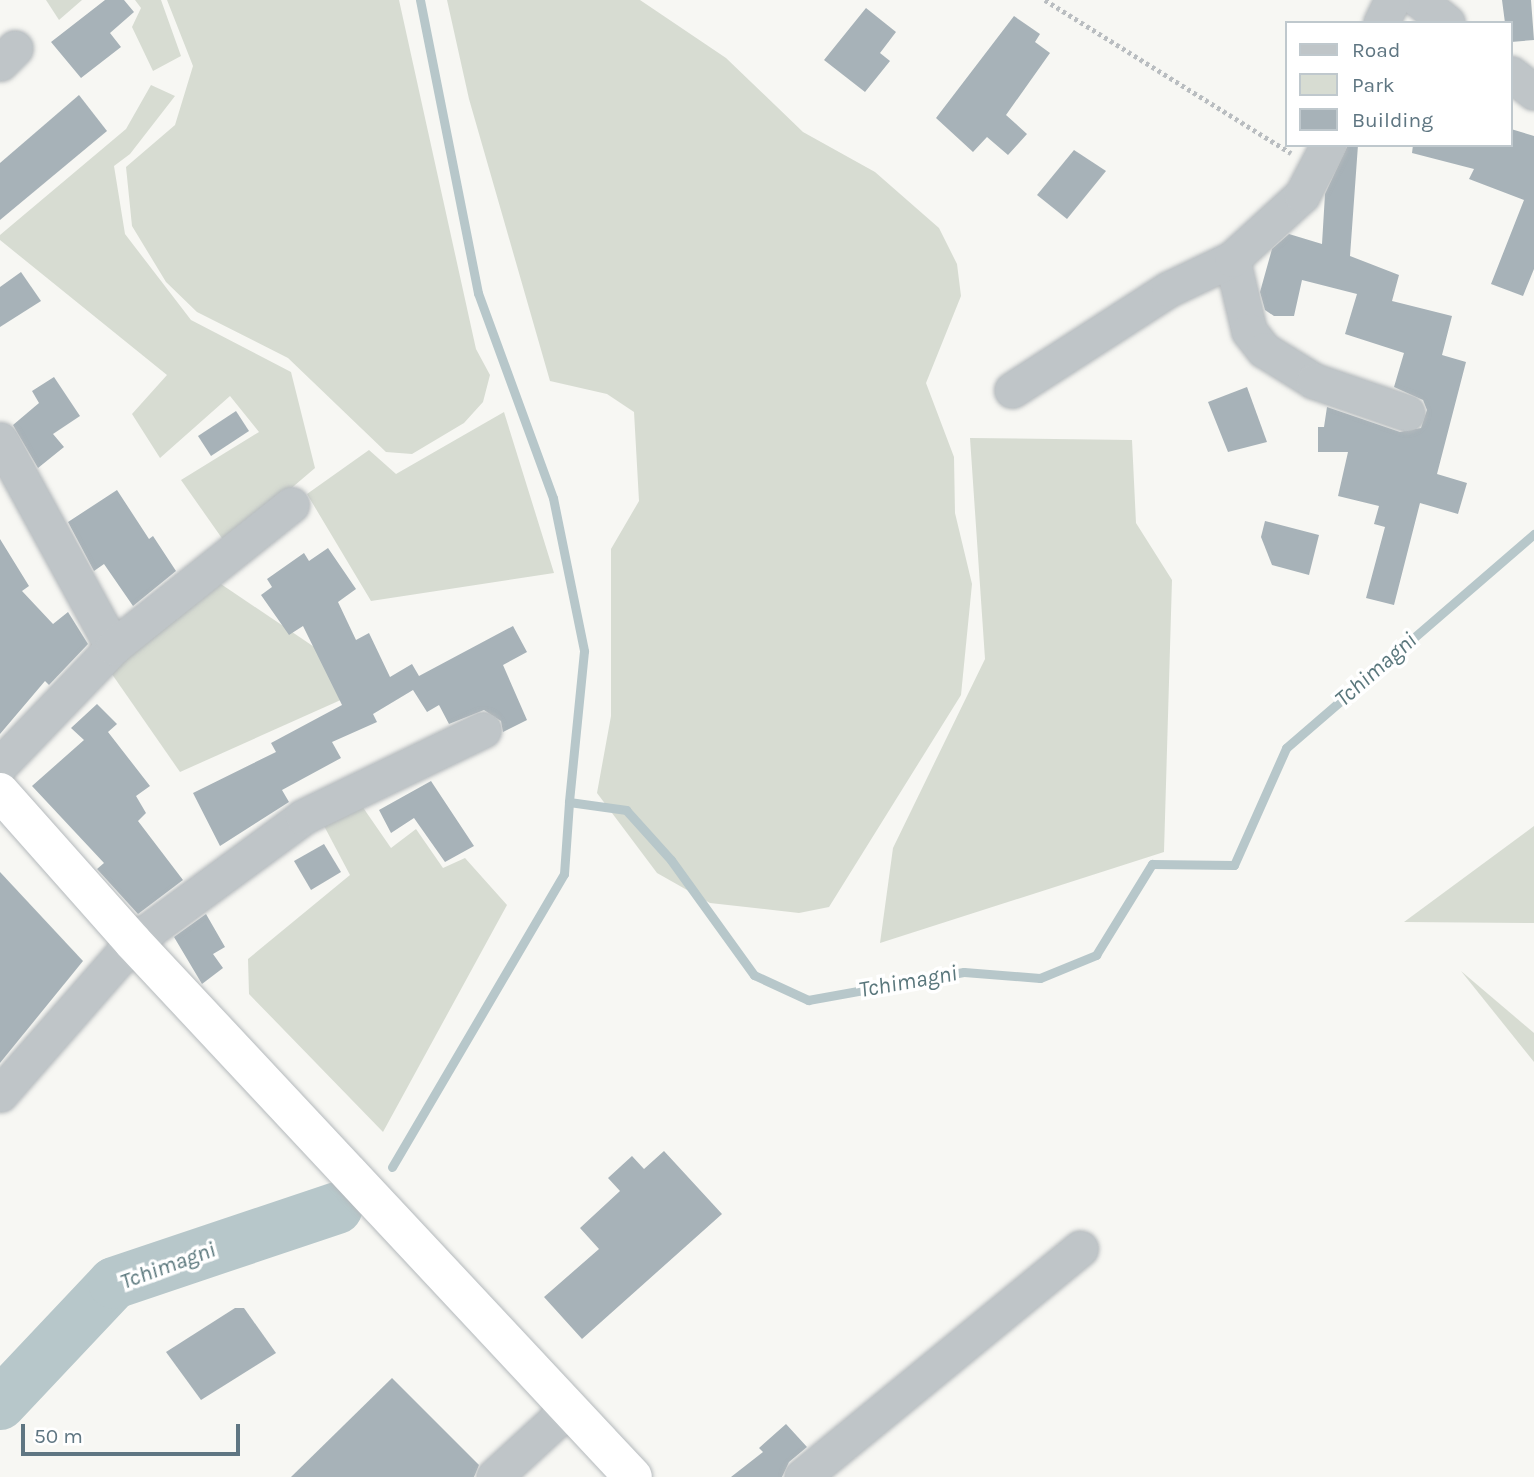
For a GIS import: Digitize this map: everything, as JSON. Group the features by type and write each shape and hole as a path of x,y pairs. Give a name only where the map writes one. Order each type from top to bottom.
{"highway":[{"path":"0,792 133,942 633,1477"}],"street":[{"path":"1382,21 1392,0"},
{"path":"1419,0 1445,21"},
{"path":"1513,76 1534,92"},
{"path":"1012,390 1170,289 1232,259 1302,195 1323,157"},
{"path":"1232,259 1249,331 1264,350 1314,381 1407,412"},
{"path":"0,440 113,647"},
{"path":"0,765 113,647 291,505"},
{"path":"0,1094 133,942 303,817 483,730"},
{"path":"802,1477 1080,1249"},
{"path":"494,1477 568,1409"}],"path":[{"path":"1045,0 1286,136"},
{"path":"1305,147 1323,157"}],"green space":[{"path":"46,0 82,0 59,20"},
{"path":"135,0 161,0 181,56 153,71 132,27 141,8"},
{"path":"167,0 399,0 476,349 490,375 483,402 464,423 412,454 386,452 288,358 197,312 166,282 132,226 126,167 175,125 193,66"},
{"path":"447,0 640,0 726,58 803,132 875,172 939,228 957,264 961,296 926,383 954,457 955,513 972,584 961,695 829,907 799,913 710,903 657,873 597,793 611,716 611,549 639,501 634,412 607,394 550,381 469,99"},
{"path":"151,85 175,96 130,154 114,166 125,234 191,320 291,372 315,468 226,544 181,480 259,432 230,396 160,458 132,414 167,375 0,240 0,235 126,129"},
{"path":"504,412 554,573 371,601 307,494 369,450 396,474"},
{"path":"970,438 1132,440 1136,523 1172,580 1164,852 880,943 893,848 985,659"},
{"path":"215,580 372,686 180,772 107,667"},
{"path":"362,806 391,848 416,829 443,868 465,858 507,905 383,1132 249,994 248,959 350,875 323,824"},
{"path":"1534,826 1534,923 1404,922"},
{"path":"1461,971 1534,1033 1534,1062"}],"building":[{"path":"105,0 124,0 134,12 110,33 121,47 81,78 51,42"},
{"path":"1502,0 1531,0 1534,40 1513,42 1513,21 1505,21"},
{"path":"866,8 896,32 880,53 890,61 865,92 824,60"},
{"path":"1014,16 1040,34 1035,42 1050,53 1006,115 1027,134 1008,155 987,137 973,152 936,118"},
{"path":"79,95 107,131 0,220 0,163"},
{"path":"1513,130 1534,136 1534,269 1523,296 1491,284 1524,200 1469,179 1474,169 1412,153 1413,147 1513,147"},
{"path":"1347,147 1358,147 1350,256 1399,275 1392,301 1452,316 1442,355 1466,362 1437,474 1467,483 1458,514 1420,503 1394,605 1366,598 1385,527 1374,524 1379,506 1338,496 1348,452 1318,452 1318,427 1324,427 1327,407 1400,432 1421,428 1427,410 1423,400 1394,387 1404,353 1345,334 1357,294 1302,280 1294,316 1274,316 1265,310 1260,292 1272,249 1289,234 1322,244 1325,194"},
{"path":"1074,150 1106,171 1067,219 1037,195"},
{"path":"21,272 41,301 0,327 0,287"},
{"path":"54,377 80,416 53,434 64,447 38,468 13,425 39,403 32,391"},
{"path":"1247,387 1267,442 1228,452 1208,402"},
{"path":"236,411 249,431 211,456 198,436"},
{"path":"117,490 149,539 153,536 176,571 133,606 104,564 94,571 68,522"},
{"path":"1265,521 1319,535 1309,575 1272,565 1261,537"},
{"path":"0,539 29,586 22,591 53,624 68,612 88,644 49,685 45,681 0,734"},
{"path":"328,548 356,589 338,602 356,640 369,633 390,677 412,664 419,676 513,626 527,652 503,665 527,720 503,732 501,721 484,710 449,724 439,705 427,712 413,690 373,714 377,722 332,742 341,758 282,790 289,802 220,846 193,793 276,752 271,743 342,705 303,626 289,635 261,595 272,587 267,579 304,553 309,561"},
{"path":"97,704 117,724 108,732 150,786 136,796 146,813 138,821 183,880 138,914 97,869 104,863 32,786 84,740 71,728"},
{"path":"431,781 474,846 445,862 414,818 391,833 379,810"},
{"path":"324,844 341,872 311,890 294,861"},
{"path":"0,872 83,961 0,1063"},
{"path":"206,914 225,947 213,954 223,968 202,984 174,937"},
{"path":"664,1151 722,1214 582,1339 544,1297 599,1249 580,1228 620,1191 608,1178 632,1156 644,1169"},
{"path":"235,1308 244,1308 276,1353 201,1400 166,1352"},
{"path":"392,1378 479,1465 474,1477 291,1477"},
{"path":"786,1424 807,1447 789,1462 782,1477 731,1477 763,1452 759,1448"}],"waterway":[{"path":"420,0 478,293 553,498 584,651 569,802"},
{"name":"Tchimagni","path":"392,1167 564,874 569,802 626,810 671,860 754,975 808,1000 964,972 1040,978 1096,955 1152,864 1234,865 1286,748 1534,534"},
{"name":"Tchimagni","path":"0,1404 114,1283 337,1208"}]}
